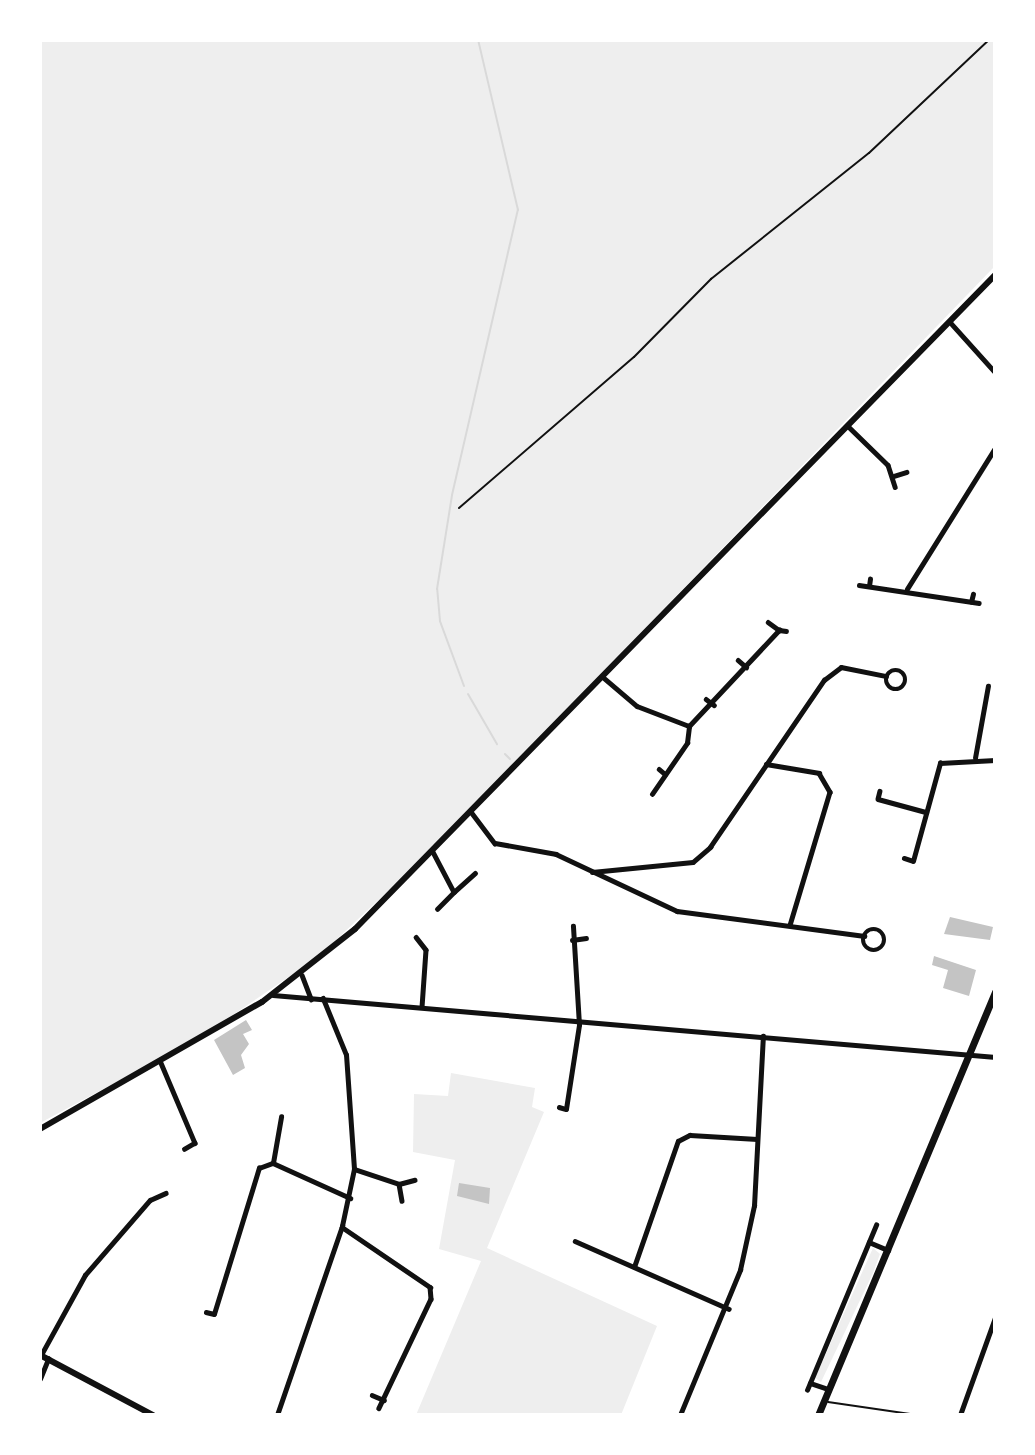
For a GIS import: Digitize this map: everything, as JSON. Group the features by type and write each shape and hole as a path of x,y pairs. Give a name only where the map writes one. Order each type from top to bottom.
{"highway":[{"path":"818,1415 972,1056 995,991"}],"main road":[{"path":"40,1129 161,1063 302,975 472,813 995,275"},
{"path":"40,1355 153,1415"}],"street":[{"path":"950,322 995,372"},
{"path":"849,427 894,476 895,487"},
{"path":"907,589 995,448"},
{"path":"894,476 906,472"},
{"path":"869,586 870,579"},
{"path":"859,585 907,589 979,603"},
{"path":"971,602 973,594"},
{"path":"768,622 779,630 786,631"},
{"path":"652,794 687,743 689,726 714,705 779,630"},
{"path":"738,660 746,667"},
{"path":"592,872 692,862 710,847 833,672 841,667 886,676 898,669 906,684 894,690 886,676"},
{"path":"604,678 637,706 689,726"},
{"path":"975,758 988,686"},
{"path":"986,698 995,699"},
{"path":"706,699 714,705"},
{"path":"904,858 914,861 940,763 975,758 995,760"},
{"path":"766,764 819,773 830,792 790,925"},
{"path":"659,769 665,774"},
{"path":"880,791 878,799 926,813"},
{"path":"472,813 495,843 556,854 677,911 864,936 876,929 883,946 868,950 864,936"},
{"path":"432,850 454,892"},
{"path":"437,909 474,873"},
{"path":"559,1107 566,1109 579,1025 573,926"},
{"path":"416,937 426,950 422,1007"},
{"path":"572,940 586,938"},
{"path":"302,975 311,999"},
{"path":"273,995 422,1007 579,1025 763,1036 995,1057"},
{"path":"277,1415 342,1226 354,1169 346,1055 323,999"},
{"path":"680,1415 729,1309 754,1206 763,1036"},
{"path":"161,1063 195,1143 184,1149"},
{"path":"273,1163 281,1117"},
{"path":"634,1267 678,1141 690,1135 757,1139"},
{"path":"273,1163 350,1198"},
{"path":"214,1314 254,1173 273,1163"},
{"path":"354,1169 399,1184 414,1180"},
{"path":"399,1184 402,1201"},
{"path":"40,1355 85,1275 156,1197 166,1193"},
{"path":"156,1197 161,1205"},
{"path":"807,1390 876,1225"},
{"path":"342,1226 430,1287 431,1299 379,1408"},
{"path":"575,1241 729,1309"},
{"path":"869,1242 889,1250"},
{"path":"206,1312 221,1316"},
{"path":"960,1415 995,1318"},
{"path":"40,1378 48,1359"},
{"path":"810,1383 829,1390"},
{"path":"372,1395 384,1400"}],"lane":[{"path":"824,1401 916,1415"}],"path":[{"path":"459,508 634,357 711,279 869,153 989,40"}],"shaded area":[{"path":"40,40 995,40 995,266 428,853 318,957 202,1036 40,1123"},
{"path":"451,1073 535,1088 532,1107 544,1112 487,1248 657,1326 621,1415 416,1415 481,1261 439,1249 455,1160 413,1152 414,1094 448,1096"},
{"path":"873,1248 880,1254 873,1273 821,1382 815,1378"}],"building":[{"path":"950,917 993,927 990,940 944,934"},
{"path":"934,956 976,970 969,996 943,988 948,970 932,965"},
{"path":"246,1020 252,1030 243,1034 249,1044 241,1055 245,1068 233,1075 214,1040"},
{"path":"459,1183 490,1188 489,1204 457,1196"}],"waterway":[{"path":"464,686 440,621 437,589 452,495 518,210 478,40"},
{"path":"468,694 497,744"},
{"path":"505,754 510,759"}]}
